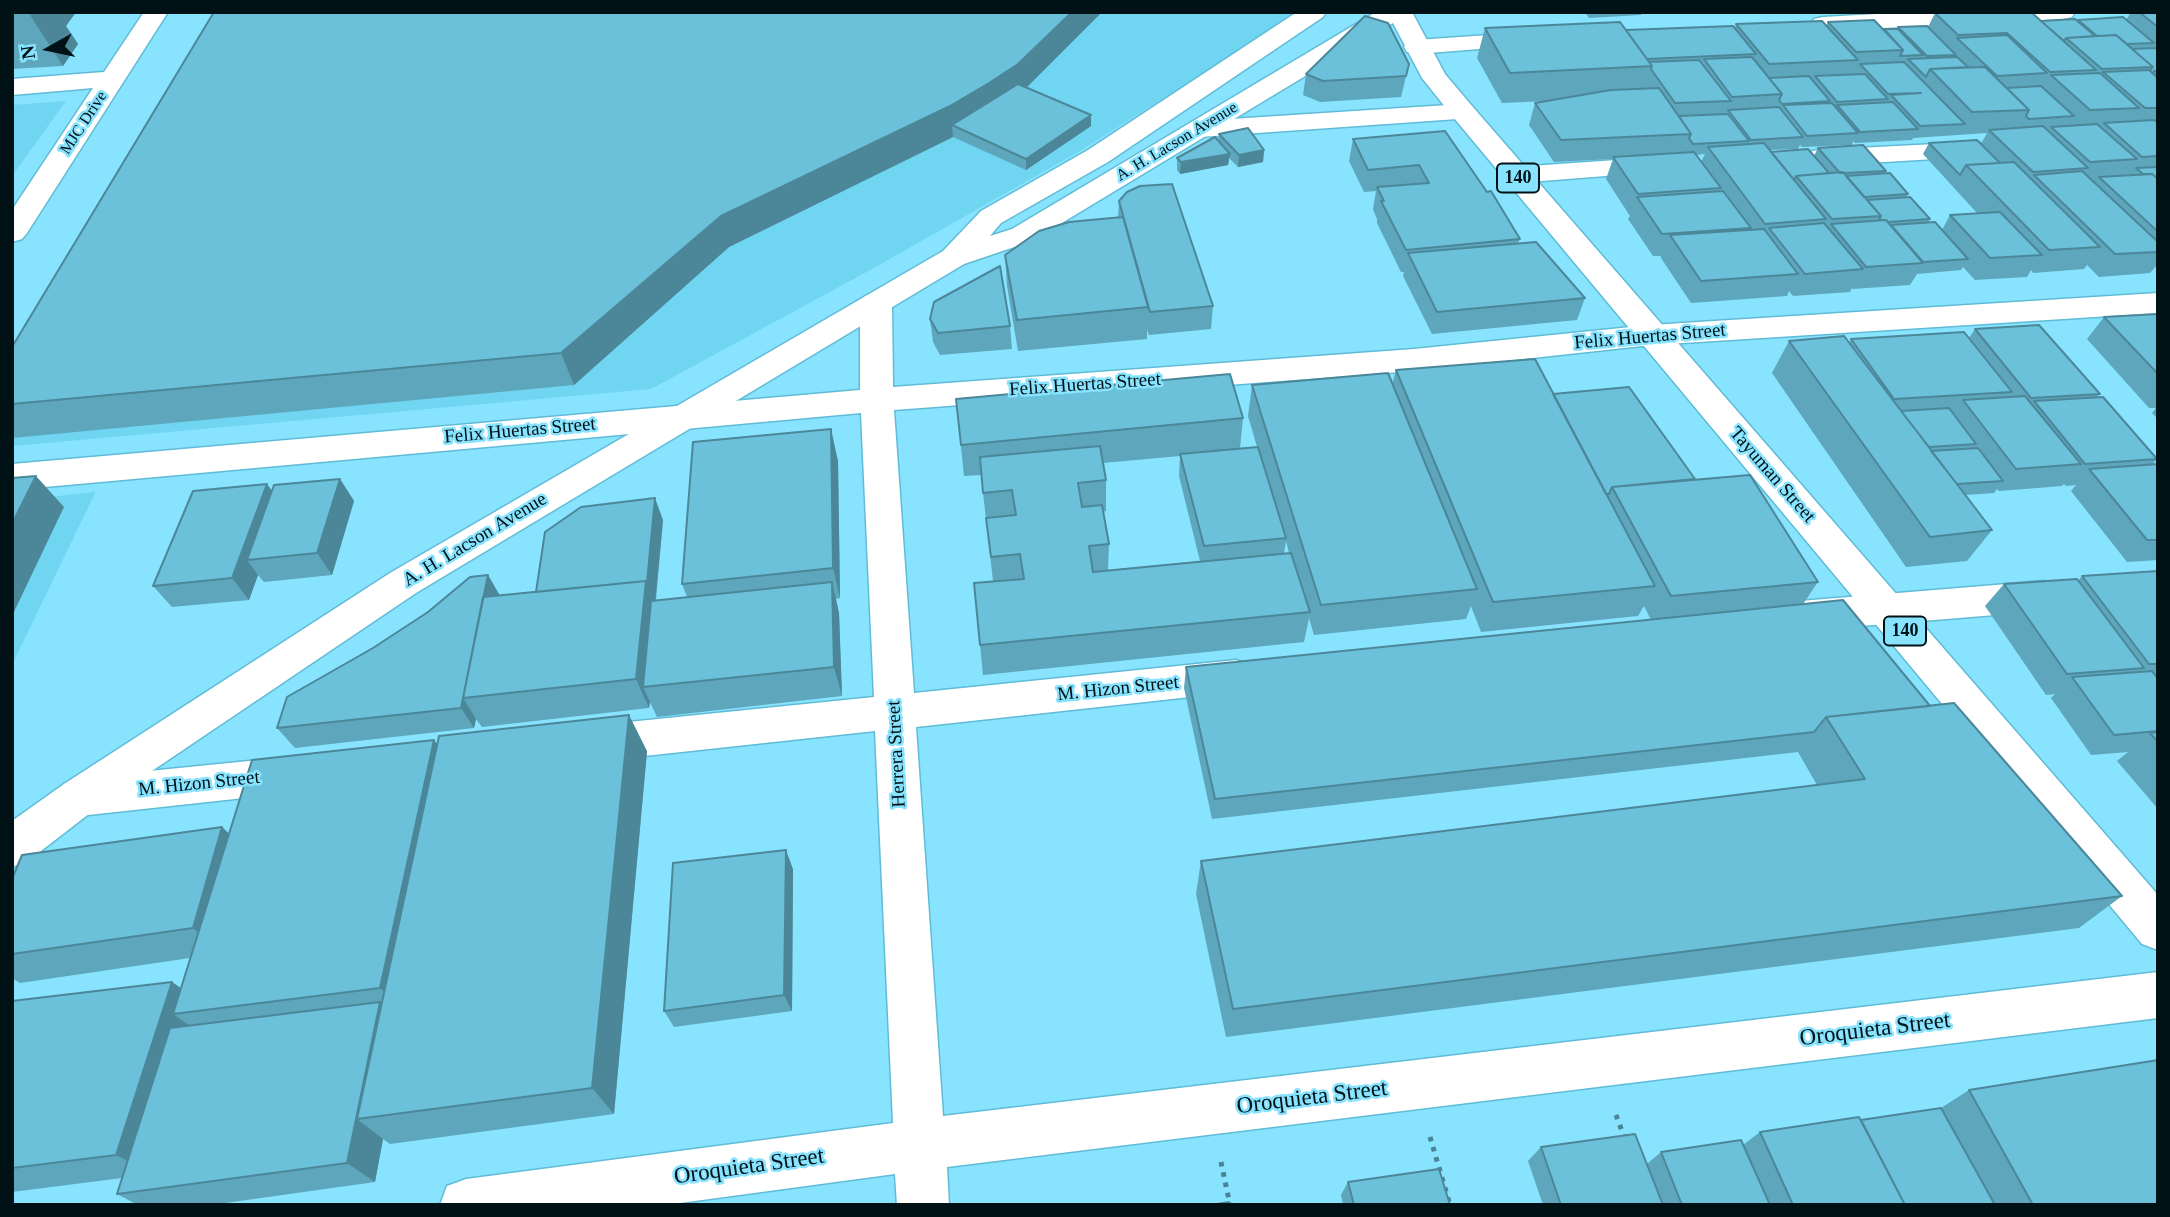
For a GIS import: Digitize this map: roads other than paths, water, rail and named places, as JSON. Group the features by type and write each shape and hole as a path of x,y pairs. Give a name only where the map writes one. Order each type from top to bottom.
{"street":[{"name":"MJC Drive","path":"12,233 156,12"},
{"name":"A. H. Lacson Avenue","path":"953,257 991,217 1098,156 1314,12"},
{"name":"A. H. Lacson Avenue","path":"12,847 79,797 403,583 953,257 1022,235 1394,12"},
{"name":"Tayuman Street","path":"1401,12 1416,47 1435,78 1462,112 2158,929"},
{"path":"1798,25 2063,12"},
{"path":"1416,47 1562,37"},
{"path":"12,87 113,79"},
{"path":"1200,129 1462,112"},
{"path":"1786,159 2006,148"},
{"path":"1516,175 1690,164"},
{"name":"Herrera Street","path":"876,303 877,400 923,1205"},
{"name":"Felix Huertas Street","path":"12,477 685,416 1414,360 1651,335 2158,303"},
{"path":"1763,620 1885,607 2075,593"},
{"name":"M. Hizon Street","path":"549,748 1267,673"},
{"name":"M. Hizon Street","path":"79,797 342,769"},
{"name":"Oroquieta Street","path":"466,1205 919,1145 2158,995"}]}
